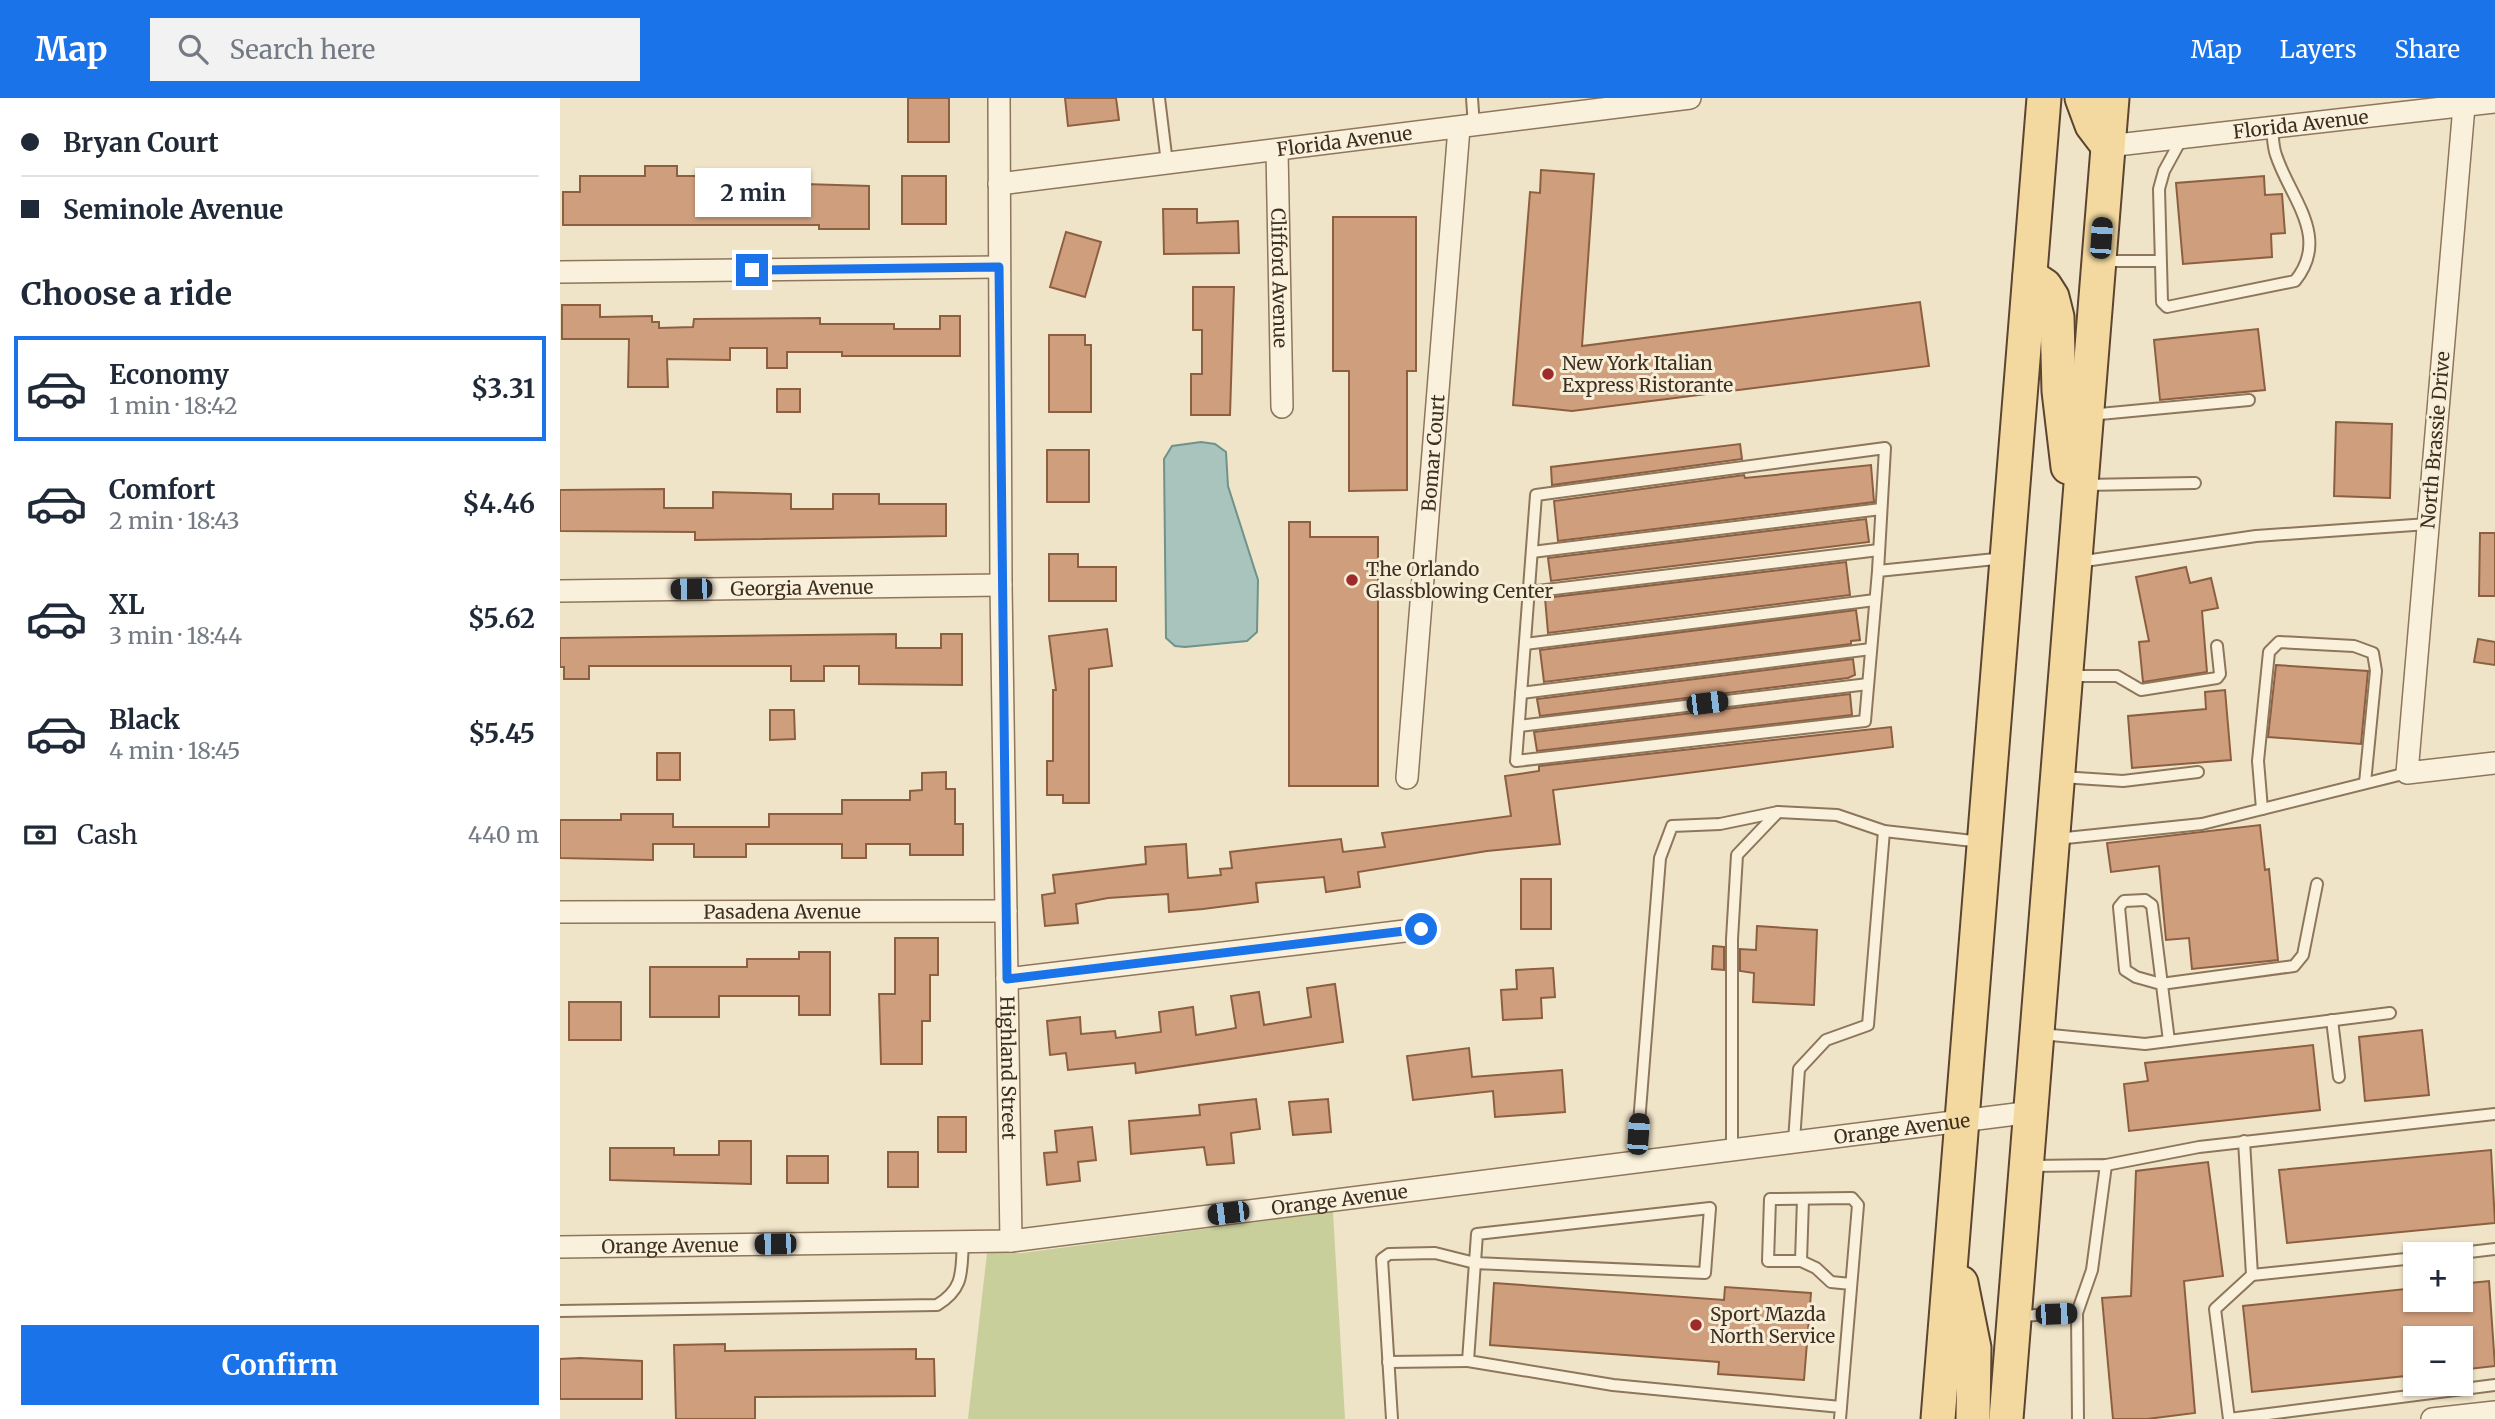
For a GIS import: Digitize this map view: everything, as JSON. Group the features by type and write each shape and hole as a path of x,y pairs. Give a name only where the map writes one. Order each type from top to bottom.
{"main road":[{"path":"1938,1419 2044,98"},
{"path":"2082,98 2092,125 2108,146"},
{"path":"2006,1419 2112,98"},
{"path":"2030,276 2045,286 2052,297 2057,317 2059,391 2076,552"},
{"path":"1953,1246 1973,1348 1973,1419"}],"street":[{"name":"Highland Street","path":"999,98 1001,585 1011,1241"},
{"name":"Florida Avenue","path":"999,184 1690,98"},
{"name":"Florida Avenue","path":"2108,146 2495,102"},
{"name":"North Brassie Drive","path":"2407,773 2464,107"},
{"name":"Bomar Court","path":"1408,778 1466,127"},
{"name":"Clifford Avenue","path":"1277,150 1282,407"},
{"path":"560,272 999,267"},
{"name":"Georgia Avenue","path":"560,591 1001,585"},
{"path":"2407,773 2495,763"},
{"name":"Pasadena Avenue","path":"560,912 1006,911"},
{"path":"1007,979 1421,929"},
{"name":"Orange Avenue","path":"560,1247 1011,1241 2032,1112"},
{"path":"2432,1419 2495,1412"}],"lane":[{"path":"1159,98 1167,163"},
{"path":"1466,127 1472,98"},
{"path":"2182,138 2164,171 2159,189 2159,261 2162,302 2167,307 2295,281 2307,266 2308,225 2275,154 2272,128"},
{"path":"2099,261 2159,261"},
{"path":"2087,415 2249,400"},
{"path":"1885,448 1879,550 1865,721 1516,761 1536,495 1885,448"},
{"path":"2081,485 2195,483"},
{"path":"1532,552 1881,509"},
{"path":"2076,552 2428,524"},
{"path":"1529,592 1879,550"},
{"path":"1878,571 2007,558"},
{"path":"1525,644 1875,600"},
{"path":"2262,809 2258,761 2269,652 2278,642 2354,646 2372,653 2376,671 2365,783"},
{"path":"2066,676 2117,676 2141,690 2217,678 2220,674 2217,646"},
{"path":"1521,693 1871,649"},
{"path":"1519,726 1868,684"},
{"path":"2058,777 2123,781 2198,772"},
{"path":"2053,839 2202,824 2407,773"},
{"path":"1636,1161 1660,858 1672,826 1720,824 1778,812 1837,815 1884,831 1985,842"},
{"path":"1732,1149 1732,939 1737,855 1778,812"},
{"path":"1794,1141 1799,1069 1826,1040 1867,1025 1884,831"},
{"path":"2169,1041 2161,984 2152,905 2144,900 2124,901 2119,907 2125,970 2136,977 2161,984 2294,966 2303,955 2317,884"},
{"path":"2038,1033 2146,1044 2390,1013"},
{"path":"2333,1020 2339,1077"},
{"path":"2027,1166 2106,1165 2244,1141 2495,1114"},
{"path":"2244,1141 2252,1275"},
{"path":"2078,1419 2077,1313 2092,1270 2106,1165"},
{"path":"1840,1419 1852,1284 1858,1205 1852,1198 1770,1199 1768,1261 1801,1261 1816,1268 1831,1282 1852,1284"},
{"path":"1801,1261 1803,1199"},
{"path":"1392,1419 1382,1259 1389,1254 1435,1253 1475,1263 1705,1273 1710,1208 1477,1234 1475,1263 1468,1361"},
{"path":"560,1311 937,1305 954,1295 961,1275 963,1241"},
{"path":"2473,1252 2495,1249"},
{"path":"2403,1259 2252,1275 2215,1309 2229,1419 2495,1385"},
{"path":"2015,1316 2077,1313"},
{"path":"1388,1362 1468,1361 1613,1385 1841,1407"}],"green space":[{"path":"1333,1212 1345,1419 968,1419 987,1253 1022,1253"}],"water":[{"path":"1201,442 1215,444 1226,452 1228,486 1258,580 1257,632 1247,641 1175,646 1166,638 1164,459 1172,446"}],"building":[{"path":"908,98 949,98 949,142 908,142"},
{"path":"1065,98 1116,98 1119,120 1068,126"},
{"path":"645,166 677,166 677,176 737,176 737,197 772,197 772,183 869,186 869,229 819,229 819,225 563,225 563,192 580,192 580,176 645,176"},
{"path":"1541,170 1594,174 1582,346 1920,302 1929,366 1572,411 1513,405 1530,192 1540,193"},
{"path":"902,176 946,176 946,224 902,224"},
{"path":"2264,176 2265,195 2282,194 2285,233 2271,234 2272,257 2183,264 2176,183"},
{"path":"1163,209 1197,209 1197,223 1238,221 1239,253 1164,254"},
{"path":"1333,217 1416,217 1416,371 1407,371 1407,490 1349,491 1349,371 1333,371"},
{"path":"1066,232 1101,242 1085,297 1050,287"},
{"path":"1193,287 1234,287 1230,415 1191,415 1191,374 1202,374 1202,330 1193,330"},
{"path":"562,305 600,305 600,317 652,316 652,322 659,322 659,328 693,327 694,319 820,318 820,324 894,324 894,329 940,329 940,316 960,316 960,356 842,356 842,352 787,352 787,368 767,368 767,348 730,348 730,360 667,359 668,387 628,387 629,339 562,339"},
{"path":"2258,329 2265,390 2160,400 2154,340"},
{"path":"1049,335 1085,335 1085,345 1091,345 1091,412 1049,412"},
{"path":"777,389 800,389 800,412 777,412"},
{"path":"2336,422 2392,424 2390,498 2334,496"},
{"path":"1740,444 1742,459 1552,485 1551,467"},
{"path":"1047,450 1089,450 1089,502 1047,502"},
{"path":"1871,465 1874,502 1558,541 1554,501 1744,475 1745,478"},
{"path":"664,489 664,508 713,508 713,492 791,494 791,509 833,509 833,494 879,494 879,504 946,504 946,536 695,540 695,532 560,531 560,490"},
{"path":"1866,519 1869,542 1551,581 1548,558"},
{"path":"1289,522 1310,522 1310,537 1378,537 1378,786 1289,786"},
{"path":"2480,533 2495,533 2495,596 2479,596"},
{"path":"1049,554 1078,554 1078,567 1116,567 1116,601 1049,601"},
{"path":"1846,562 1850,595 1548,633 1545,598"},
{"path":"2186,567 2190,583 2211,578 2218,608 2202,611 2207,672 2143,682 2139,642 2149,641 2136,577"},
{"path":"1856,610 1860,640 1851,641 1851,644 1544,682 1540,650"},
{"path":"1107,629 1112,666 1089,669 1089,803 1063,803 1063,795 1047,795 1047,761 1053,761 1053,690 1056,690 1049,636"},
{"path":"896,634 896,648 941,648 941,634 962,634 962,685 859,684 859,666 824,666 824,681 791,681 791,666 589,666 589,679 564,679 564,667 560,667 560,638"},
{"path":"2478,639 2495,642 2495,665 2474,662"},
{"path":"1853,659 1855,675 1848,678 1540,716 1537,699"},
{"path":"2276,665 2368,671 2361,744 2268,737"},
{"path":"2225,690 2231,760 2132,768 2128,716 2206,709 2205,692"},
{"path":"1850,694 1852,715 1537,751 1534,732"},
{"path":"770,710 794,710 795,739 770,740"},
{"path":"1891,727 1893,747 1553,790 1560,844 1487,851 1358,872 1360,887 1326,892 1324,877 1256,883 1258,902 1203,909 1169,912 1168,894 1108,898 1076,904 1078,923 1045,926 1042,895 1055,893 1053,875 1146,864 1145,847 1186,844 1188,878 1221,875 1220,869 1232,868 1230,852 1341,839 1343,852 1385,847 1382,833 1511,816 1505,776 1539,771 1539,766"},
{"path":"657,753 680,753 680,780 657,780"},
{"path":"946,772 946,789 955,789 955,824 963,824 963,855 910,855 910,844 866,844 866,858 842,858 842,844 746,844 746,857 694,857 694,844 653,844 653,860 560,858 560,820 621,820 621,814 673,814 673,827 769,827 769,814 842,814 842,800 910,800 910,791 922,790 922,773"},
{"path":"2260,825 2265,870 2269,869 2278,960 2192,969 2189,938 2166,940 2159,866 2111,872 2107,843"},
{"path":"1521,879 1551,879 1551,929 1521,929"},
{"path":"1757,926 1817,930 1814,1005 1753,1002 1754,973 1740,971 1740,949 1756,950"},
{"path":"895,938 938,938 938,975 930,975 930,1021 922,1021 922,1064 881,1064 879,994 895,994"},
{"path":"1713,946 1724,947 1724,970 1712,969"},
{"path":"799,952 830,952 830,1015 799,1015 799,996 719,996 719,1017 650,1017 650,967 747,967 747,959 799,959"},
{"path":"1553,968 1555,997 1541,998 1542,1018 1503,1020 1501,990 1517,989 1516,970"},
{"path":"1335,984 1343,1042 1136,1073 1135,1063 1068,1070 1066,1053 1050,1055 1047,1021 1080,1017 1081,1034 1115,1031 1116,1038 1161,1032 1159,1012 1193,1007 1196,1035 1236,1028 1231,996 1259,992 1264,1025 1311,1017 1307,988"},
{"path":"569,1002 621,1002 621,1040 569,1040"},
{"path":"2422,1030 2429,1095 2365,1101 2359,1037"},
{"path":"2313,1045 2320,1110 2129,1131 2124,1084 2148,1081 2145,1063"},
{"path":"1469,1048 1472,1077 1562,1070 1565,1112 1495,1117 1493,1091 1413,1100 1407,1056"},
{"path":"1256,1099 1260,1129 1231,1133 1234,1163 1207,1165 1204,1147 1131,1154 1129,1121 1200,1115 1199,1105"},
{"path":"1328,1099 1331,1132 1293,1135 1289,1102"},
{"path":"938,1117 966,1117 966,1152 938,1152"},
{"path":"1092,1127 1096,1160 1078,1162 1080,1181 1047,1185 1044,1153 1057,1152 1055,1131"},
{"path":"719,1141 751,1141 751,1184 610,1180 610,1148 674,1148 674,1155 719,1155"},
{"path":"2491,1150 2495,1223 2287,1243 2279,1170"},
{"path":"888,1152 918,1152 918,1187 888,1187"},
{"path":"787,1156 828,1156 828,1183 787,1183"},
{"path":"2208,1162 2223,1276 2184,1281 2195,1413 2147,1419 2113,1419 2102,1298 2131,1296 2136,1171"},
{"path":"2489,1281 2495,1366 2473,1369 2473,1326 2403,1326 2403,1376 2252,1392 2243,1306 2403,1289 2403,1312 2473,1312 2473,1283"},
{"path":"1494,1283 1724,1300 1725,1287 1811,1293 1804,1380 1718,1374 1719,1362 1490,1345"},
{"path":"725,1344 725,1351 916,1349 916,1359 934,1359 935,1396 755,1397 755,1419 676,1419 674,1345"},
{"path":"560,1359 642,1361 642,1399 560,1399"}],"place":[{"name":"New York Italian Express Ristorante","path":"1548,374"},
{"name":"The Orlando Glassblowing Center","path":"1352,580"},
{"name":"Sport Mazda North Service","path":"1696,1325"}],"route":[{"path":"752,270 999,267 1007,979 1421,929"}]}
